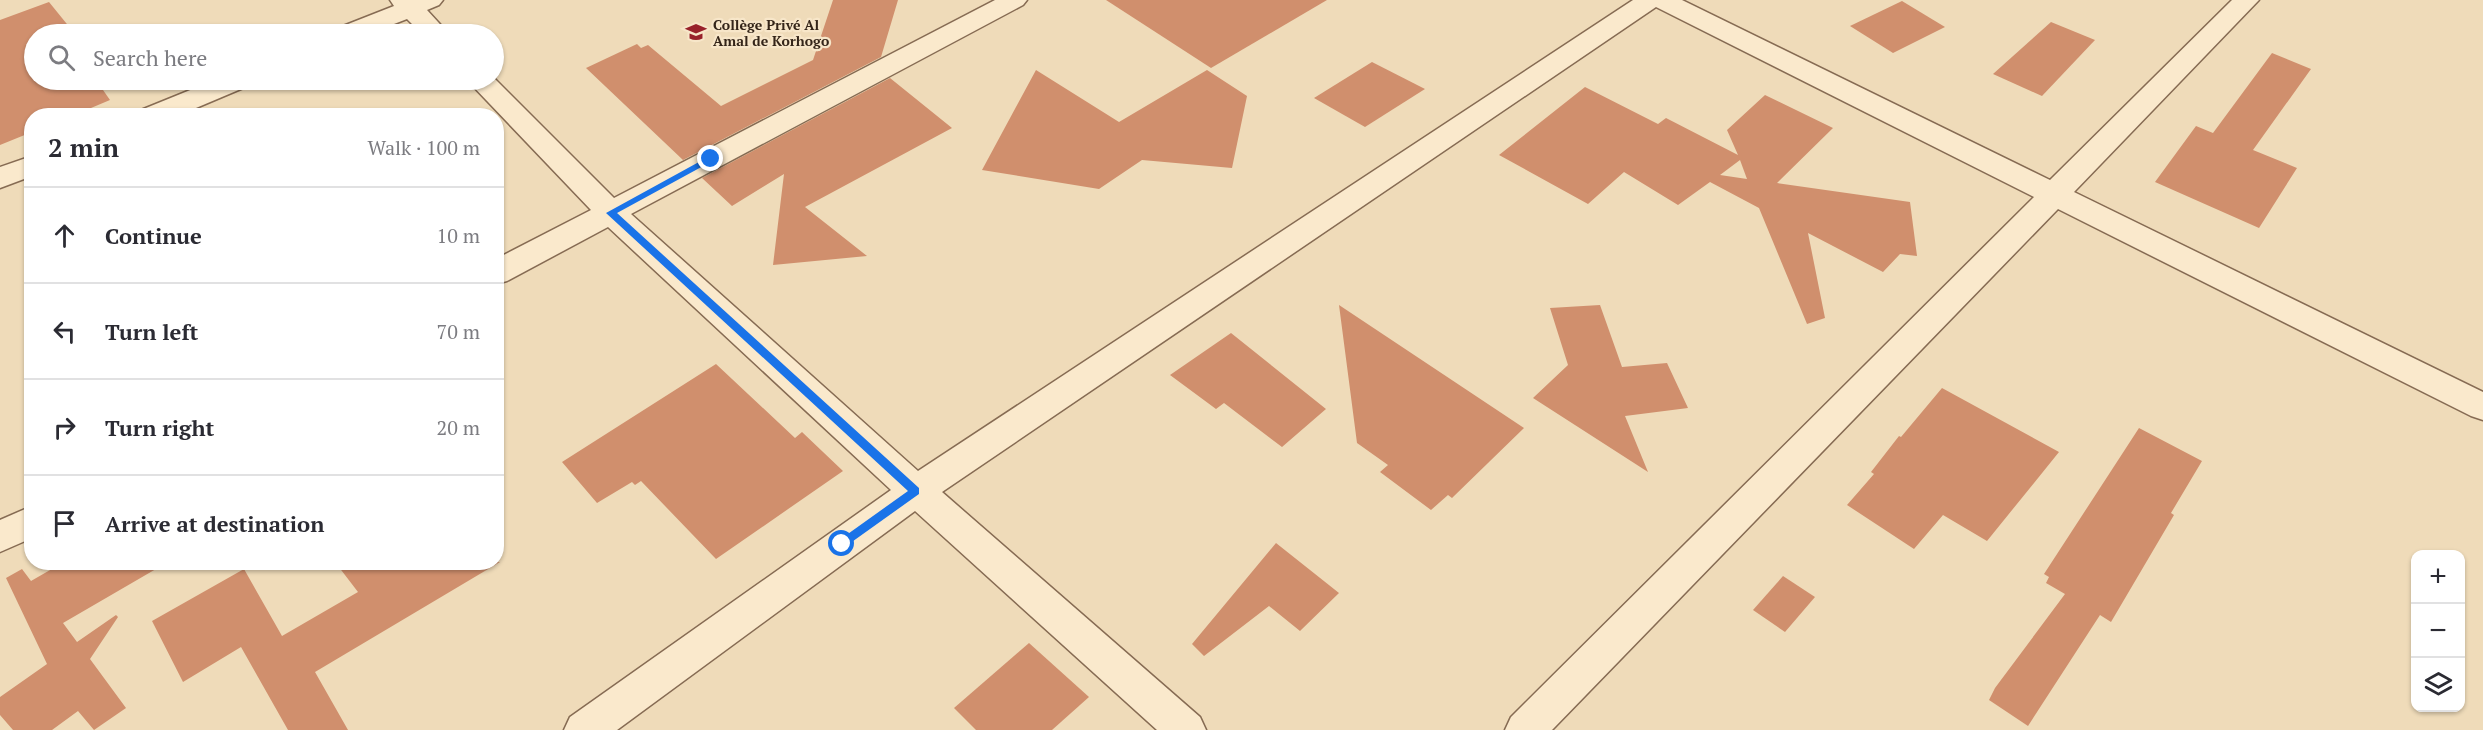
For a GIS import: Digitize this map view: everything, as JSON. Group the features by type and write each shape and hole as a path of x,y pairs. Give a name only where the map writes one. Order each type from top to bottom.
{"street":[{"path":"504,269 1014,0"},
{"path":"584,730 916,491 1650,0"},
{"path":"1662,0 2483,407"},
{"path":"1525,730 2246,0"},
{"path":"369,24 415,3 429,24"},
{"path":"171,108 214,90"},
{"path":"490,90 611,213 916,491 1186,730"},
{"path":"0,178 24,168"},
{"path":"0,537 24,525"}],"building":[{"path":"833,0 898,0 881,57 683,160 586,68 637,44 641,48 648,45 721,106 813,60"},
{"path":"1106,0 1327,0 1211,68"},
{"path":"1902,1 1945,27 1893,53 1850,26"},
{"path":"49,2 67,24 24,24 24,90 103,90 110,100 91,108 24,108 24,135 0,145 0,20"},
{"path":"2051,22 2095,40 2042,96 1993,74"},
{"path":"2272,53 2311,69 2253,150 2297,168 2259,228 2155,182 2196,126 2213,133"},
{"path":"1372,62 1425,89 1365,127 1314,98"},
{"path":"1036,70 1119,122 1207,70 1247,96 1232,168 1142,160 1099,189 982,170"},
{"path":"890,78 952,128 805,207 867,256 773,265 784,174 732,206 702,178"},
{"path":"1585,87 1658,124 1666,118 1738,155 1727,130 1765,95 1833,128 1777,183 1910,202 1917,256 1900,254 1883,272 1808,233 1825,318 1807,324 1759,208 1710,182 1678,205 1624,172 1588,204 1499,155","holes":["1740,160 1747,179 1720,175"]},
{"path":"1339,305 1524,428 1452,498 1448,495 1431,510 1380,472 1388,465 1357,443"},
{"path":"1600,305 1622,367 1667,363 1688,408 1625,416 1648,472 1533,398 1568,365 1550,308"},
{"path":"1231,333 1326,409 1282,447 1224,403 1216,409 1170,375"},
{"path":"716,364 795,438 802,432 843,471 716,559 641,481 635,485 632,482 597,503 562,462"},
{"path":"1942,388 2059,452 1987,541 1943,515 1914,549 1847,505 1874,474 1871,472 1899,436 1901,437"},
{"path":"2139,428 2202,461 2171,513 2174,515 2111,622 2100,615 2028,726 1989,700 1995,688 2065,594 2046,583 2049,577 2044,574"},
{"path":"1276,543 1339,593 1300,631 1269,606 1204,656 1192,644"},
{"path":"22,569 31,581 50,570 154,570 63,623 77,642 116,615 118,617 90,659 126,708 94,730 78,711 52,730 13,730 0,715 0,697 47,664 6,578"},
{"path":"242,570 245,570 282,636 358,592 341,570 487,570 315,672 348,730 288,730 241,647 183,682 152,621"},
{"path":"1783,576 1815,597 1785,632 1753,610"},
{"path":"1029,643 1089,697 1052,730 976,730 954,708"}],"place":[{"name":"Collège Privé Al Amal de Korhogo","path":"696,32"}],"route":[{"path":"711,159 611,213 916,491 842,544"}]}
